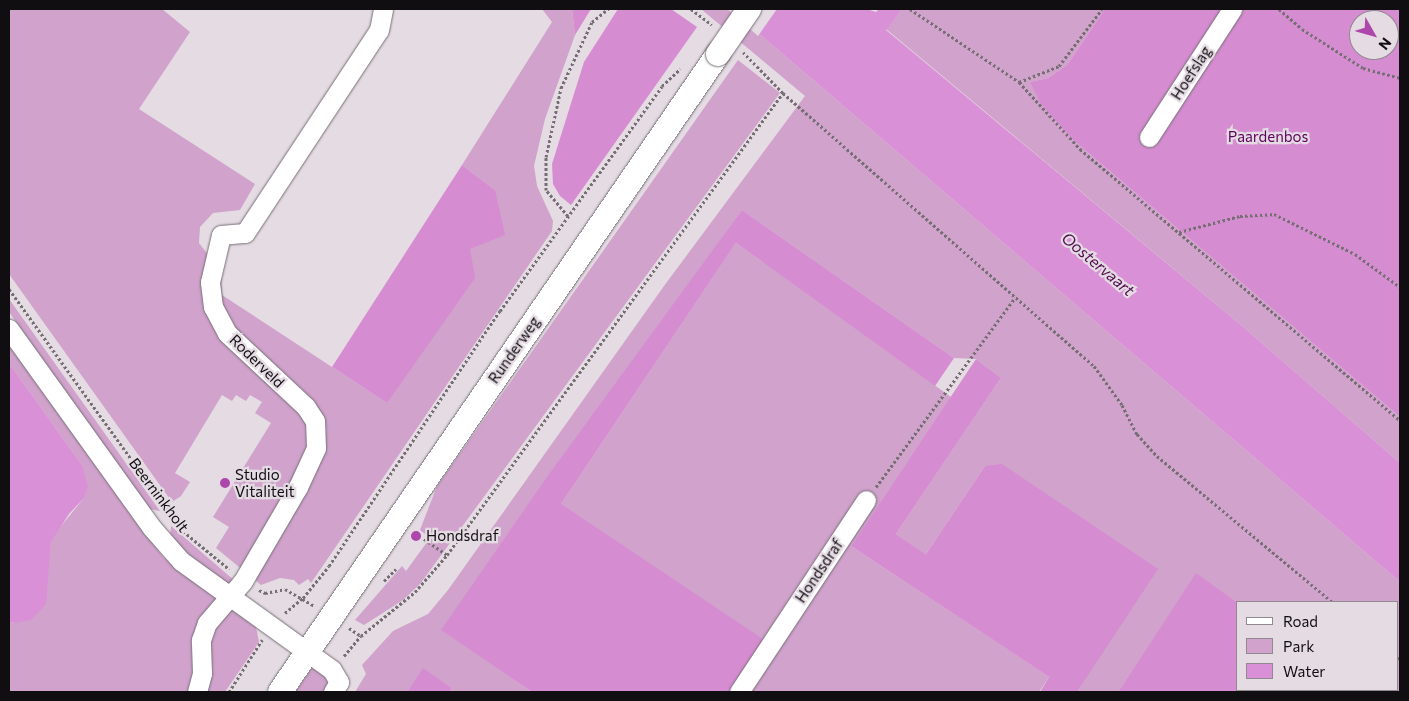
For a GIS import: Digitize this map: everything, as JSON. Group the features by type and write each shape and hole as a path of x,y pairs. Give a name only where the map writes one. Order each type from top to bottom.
{"street":[{"name":"Roderveld","path":"197,692 202,674 201,640 207,623 217,609 232,598 244,581 310,464 316,448 315,421 306,407 227,333 212,307 210,282 221,235 245,233 379,30 383,9"},
{"name":"Runderweg","path":"280,692 729,52 749,9"},
{"name":"Hoefslag","path":"1149,137 1232,9"},
{"name":"Beerninkholt","path":"9,329 152,528 181,561 308,652"},
{"name":"Hondsdraf","path":"739,692 866,500"},
{"path":"308,652 332,670 339,682 333,692"}],"path":[{"path":"568,216 546,190 546,157 562,88 592,22 608,9"},
{"path":"692,9 718,31"},
{"path":"910,9 1018,82 1068,138 1400,420"},
{"path":"1018,82 1035,78 1059,66 1102,9"},
{"path":"1279,9 1302,29 1363,68 1400,78"},
{"path":"729,52 783,93 1094,366 1122,405 1137,434 1157,456 1331,601"},
{"path":"229,692 272,626 303,598 330,566 500,311 662,86 681,68"},
{"path":"332,670 361,636 414,592 447,555 783,93"},
{"path":"1179,232 1240,216 1274,214 1355,254 1400,287"},
{"name":"Beerninkholt","path":"9,289 183,531 244,581 265,594 285,589 303,598 361,636"},
{"path":"866,500 1015,298"},
{"path":"420,536 447,555"}],"green space":[{"path":"9,9 162,9 190,32 139,109 255,184 240,210 213,213 200,227 199,243 209,256 203,292 232,330 218,305 221,260 222,295 387,403 470,249 495,190 462,165 552,22 542,9 572,9 575,35 545,119 534,166 537,186 553,221 552,231 311,583 308,579 299,585 294,580 280,578 261,585 216,548 229,527 213,517 271,423 255,413 262,402 250,395 246,401 236,395 232,401 222,395 175,473 190,482 181,496 172,502 9,274"},
{"path":"572,9 591,9 575,35"},
{"path":"618,9 671,9 697,27 571,205 560,196 553,184 552,164 584,62"},
{"path":"701,9 730,9 1400,582 1400,692 1382,691 1399,691 1399,601 1236,602 1196,574 1118,692 1077,692 1111,637 985,466 926,554 896,534 1001,378 976,359 954,358 742,210 442,630 532,692 449,692 452,688 423,669 407,692 355,692 366,674 362,665 393,631 428,614 448,590 664,286 805,96"},
{"path":"902,9 1105,9 1067,65 1048,78 1030,82 1072,139 1400,417 1400,463 1241,325 886,29"},
{"name":"Paardenbos","path":"1105,9 1400,9 1400,417 1072,139 1041,104 1030,82 1048,78 1067,65"},
{"path":"738,60 780,93 420,584 403,600 364,625 355,620 402,566 406,571 430,538 420,530 437,486"},
{"path":"462,165 495,190 505,235 470,249 475,278 387,403 332,367"},
{"path":"742,210 954,358 935,386 736,243 561,504 766,641 732,692 532,692 441,630 547,477"},
{"path":"736,243 951,397 851,546 1049,677 1039,692 732,692 561,504"},
{"path":"9,299 160,511 149,509 9,312"},
{"path":"9,343 163,557 256,627 259,642 225,692 9,692 9,622 15,623 48,568 51,542 58,530 83,499 82,465 9,363"},
{"path":"976,359 1001,378 896,534 926,554 985,466 1002,464 1158,569 1077,692 1040,692 1049,677 851,546"},
{"path":"171,526 235,581 230,587 178,546 170,537"},
{"path":"1196,573 1236,602 1236,691 1366,692 1118,692"},
{"path":"317,661 327,675 329,692 295,692"},
{"path":"423,668 452,688 449,692 407,692"}],"water":[{"name":"Oostervaart","path":"730,9 866,9 876,12 879,9 902,9 886,30 1241,325 1400,463 1400,582"},
{"path":"9,363 82,465 88,487 83,499 69,514 51,542 46,604 31,620 15,623 9,622"}],"pier":[{"path":"727,9 777,9 758,36"}],"place":[{"name":"Studio Vitaliteit","path":"225,483"},
{"name":"Hondsdraf","path":"416,536"}]}
